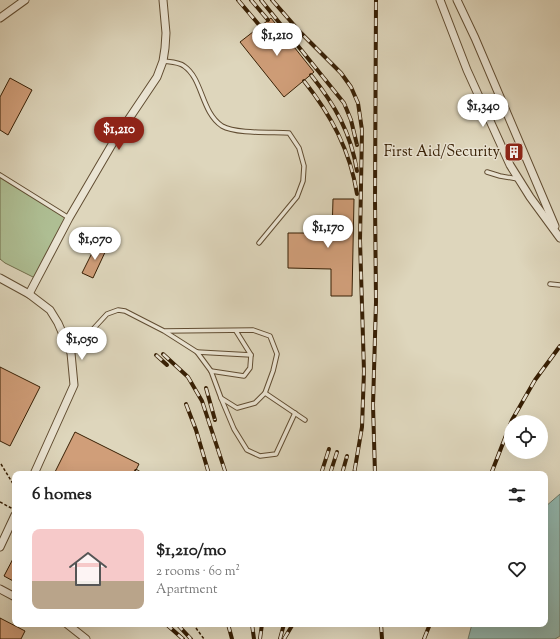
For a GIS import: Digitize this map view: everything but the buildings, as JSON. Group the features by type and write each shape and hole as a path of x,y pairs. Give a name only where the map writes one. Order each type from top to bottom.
{"street":[{"path":"0,18 25,0"},
{"path":"29,294 69,218 114,141 157,77 164,61 166,33 163,0"},
{"path":"440,0 467,70 503,150 519,179 560,238"},
{"path":"457,0 475,38 560,238"},
{"path":"0,278 29,294 42,304 55,318 71,353 74,385 35,471"},
{"path":"0,547 12,521"},
{"path":"0,589 12,595"},
{"path":"70,627 86,639"}],"lane":[{"path":"164,61 177,63 185,67 195,80 209,111 217,122 223,126 240,131 289,133 299,148 304,166 304,181 297,197 259,243"},
{"path":"487,172 519,179"},
{"path":"0,175 69,218"},
{"path":"550,284 560,285"},
{"path":"71,353 106,314 118,310 125,311 197,352 211,372 234,429 247,450 260,456 276,454 295,413"},
{"path":"164,332 253,330 270,336 277,354 265,393 255,403 237,408 221,398"},
{"path":"211,372 244,376 250,368 251,355 236,331"},
{"path":"197,352 251,355"},
{"path":"265,393 305,420"}],"path":[{"path":"2,464 12,482"},
{"path":"0,502 12,508"},
{"path":"195,627 204,639"}],"green space":[{"path":"0,176 68,218 37,279 0,259"}],"water":[{"path":"560,494 560,636 555,639 468,639 471,627 548,627 548,504"}],"railway":[{"path":"238,0 260,26"},
{"path":"251,0 268,20"},
{"path":"261,0 344,103 351,120 357,145"},
{"path":"272,0 301,33 341,73 351,87 358,103 362,130 360,240 364,371 362,427 355,471"},
{"path":"375,471 373,405 376,302 376,0"},
{"path":"311,75 341,120 351,144 357,171"},
{"path":"304,81 323,107 338,134 350,163 357,194"},
{"path":"492,471 512,420 535,380 560,346"},
{"path":"163,354 188,377 202,401 225,471"},
{"path":"156,355 167,365"},
{"path":"206,388 215,420"},
{"path":"186,404 196,430 208,471"},
{"path":"322,471 329,449"},
{"path":"331,471 337,452"},
{"path":"343,471 347,456"},
{"path":"169,627 183,639"},
{"path":"180,627 191,639"},
{"path":"229,627 232,639"},
{"path":"252,627 254,639"},
{"path":"260,639 262,627"},
{"path":"280,639 283,627"},
{"path":"284,639 291,627"},
{"path":"381,627 382,639"},
{"path":"424,639 429,627"}],"place":[{"name":"First Aid/Security","path":"514,152"}]}
